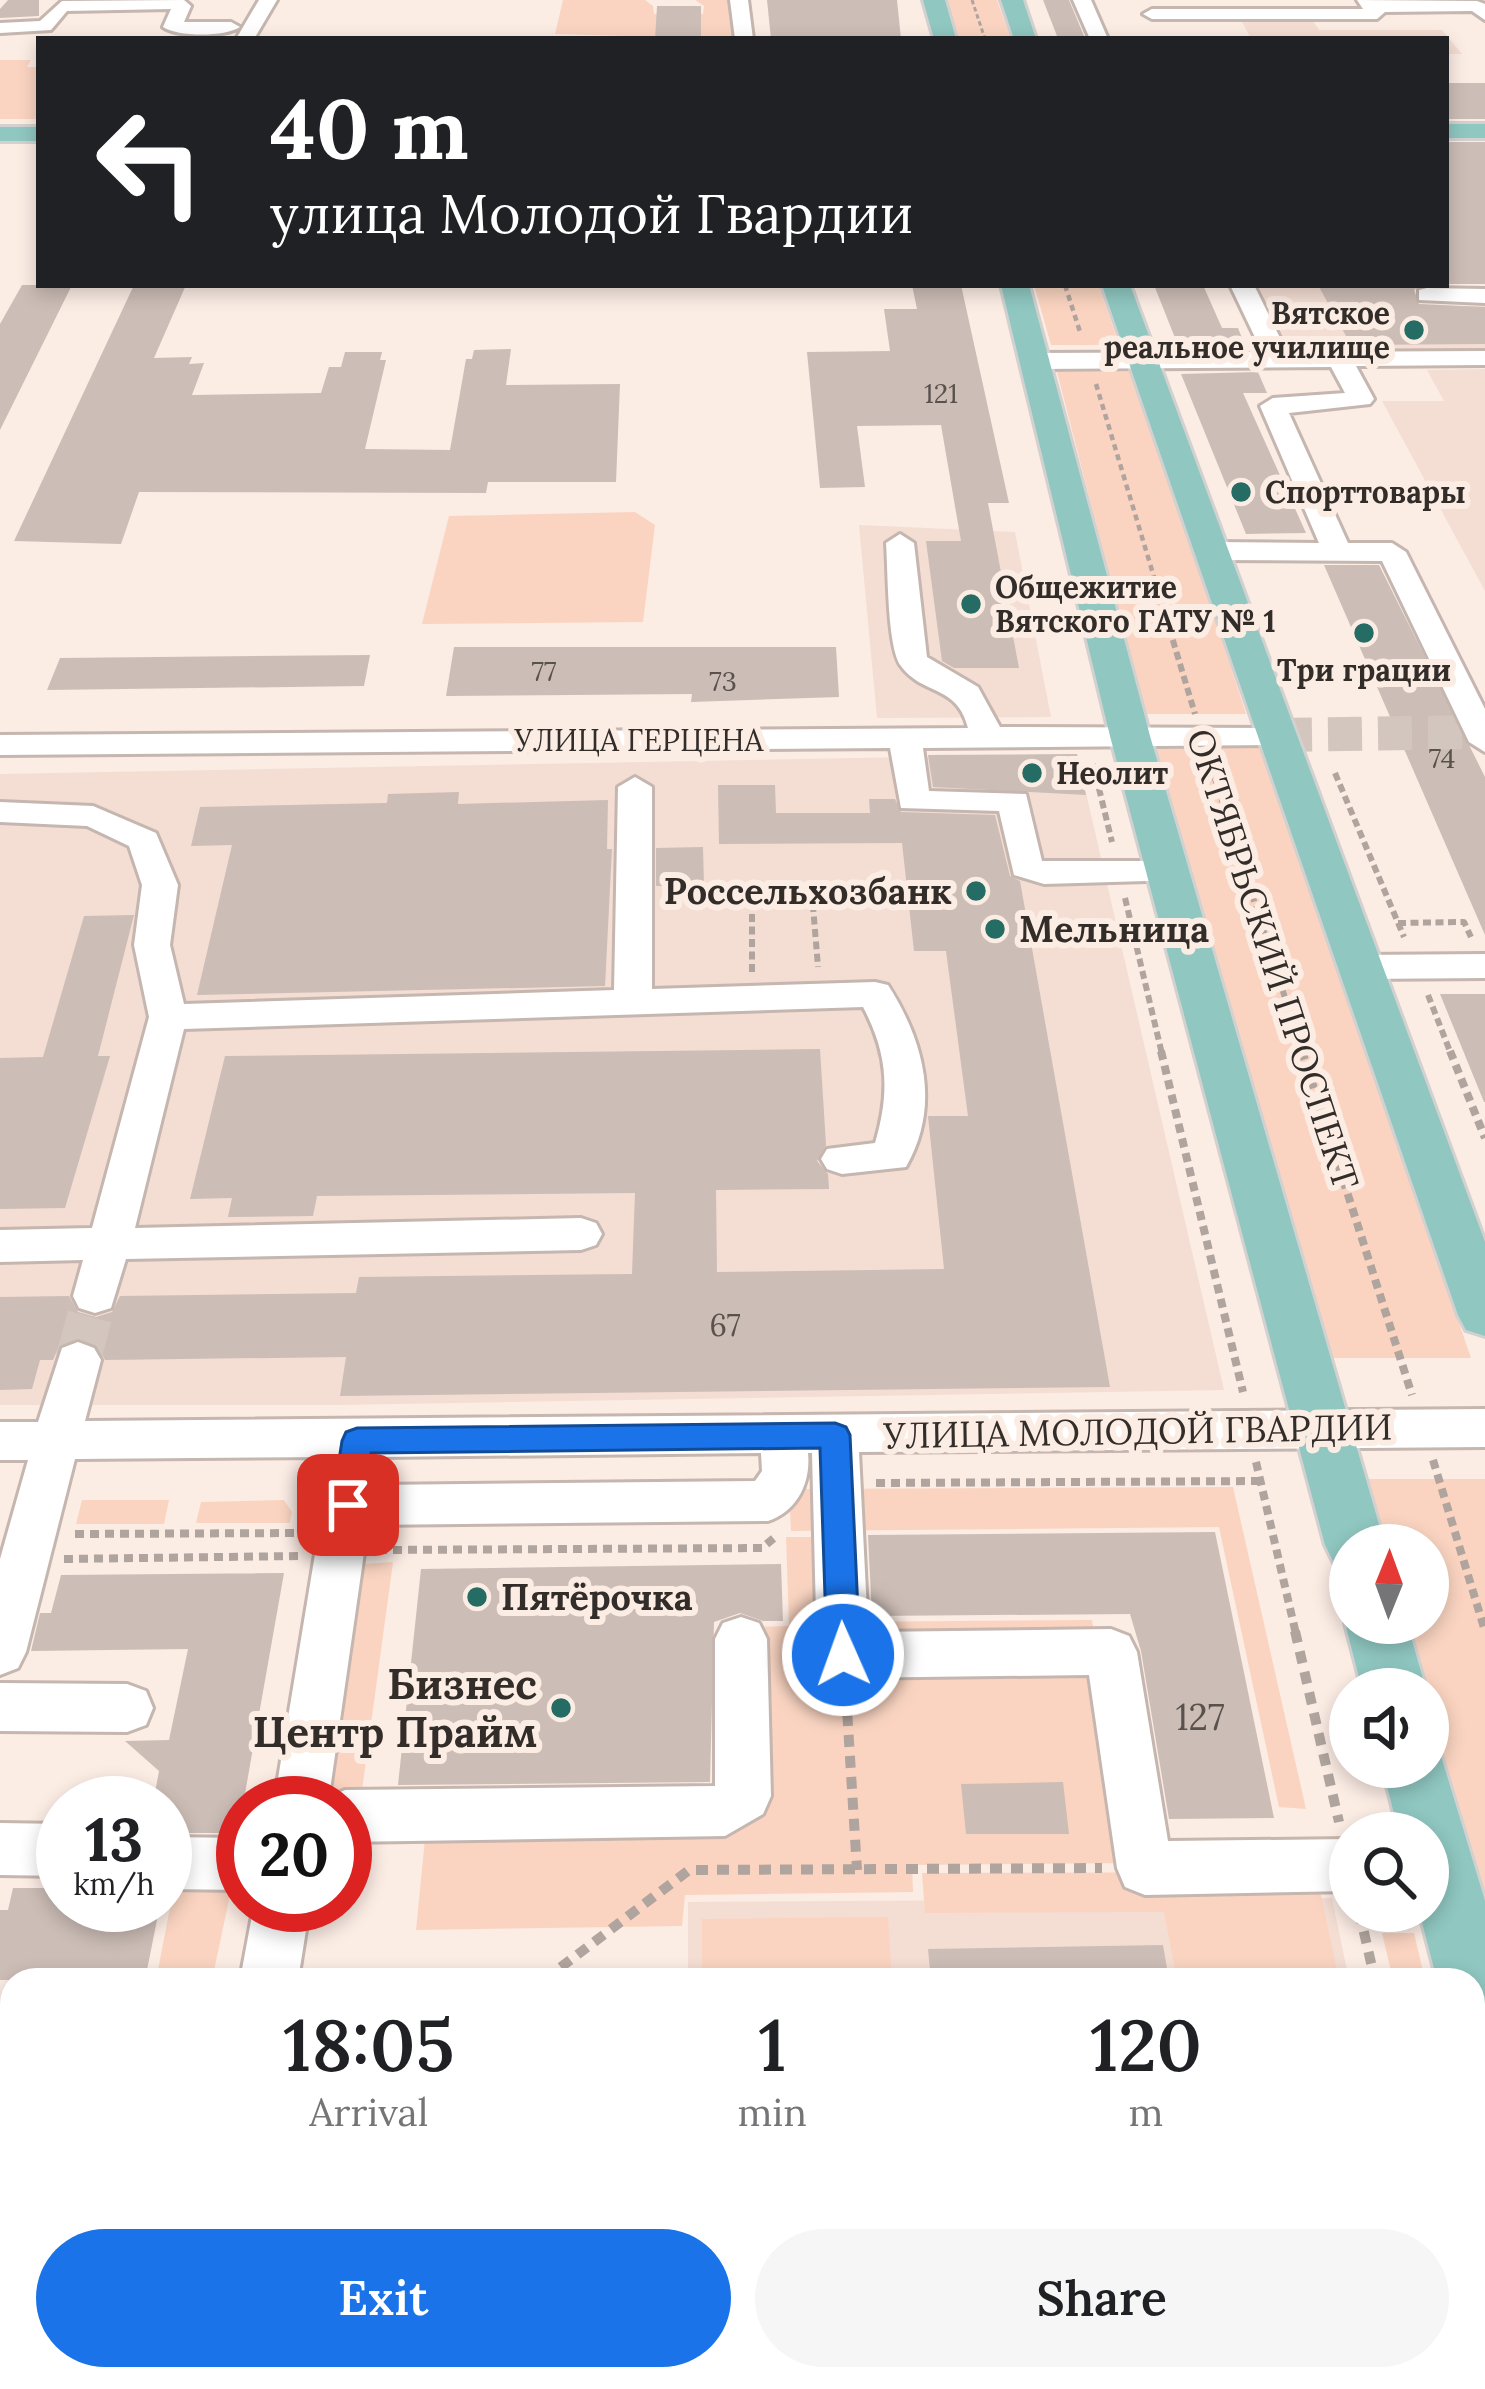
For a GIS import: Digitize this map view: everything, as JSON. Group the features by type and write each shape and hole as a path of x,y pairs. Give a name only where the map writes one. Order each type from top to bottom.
{"main road":[{"path":"934,0 944,36"},
{"path":"1012,0 1024,36"},
{"path":"1449,131 1485,131"},
{"path":"0,134 36,134"},
{"name":"ОКТЯБРЬСКИЙ ПРОСПЕКТ","path":"1016,288 1037,361 1109,741 1168,872 1349,1524"},
{"name":"ОКТЯБРЬСКИЙ ПРОСПЕКТ","path":"1117,288 1485,1315"},
{"path":"1449,1908 1468,1968"}],"street":[{"path":"0,28 45,26 62,6 152,1 182,6 172,27 238,33 268,0"},
{"path":"739,0 743,36"},
{"path":"1082,0 1098,36"},
{"path":"1152,14 1377,14 1369,3"},
{"path":"1369,3 1477,6 1485,15"},
{"path":"1243,288 1278,359"},
{"path":"1426,295 1485,296"},
{"path":"1037,361 1485,358"},
{"path":"1337,550 1273,406 1361,399 1339,359"},
{"path":"900,543 912,660 921,670 968,692 980,706 987,738"},
{"path":"1211,551 1392,552 1480,734"},
{"name":"УЛИЦА ГЕРЦЕНА","path":"0,745 905,738 1109,741 1278,735"},
{"path":"905,738 913,801 1014,801 1026,867 1043,873 1168,872"},
{"path":"633,1002 635,788"},
{"path":"0,812 93,816 144,840 160,885 152,945 168,1016 95,1296"},
{"path":"1361,967 1485,966"},
{"path":"168,1016 875,994 906,1050 905,1108 891,1157 842,1159"},
{"path":"0,1246 580,1234"},
{"path":"0,1652 78,1360"},
{"name":"УЛИЦА МОЛОДОЙ ГВАРДИИ","path":"0,1441 1485,1427"},
{"path":"835,1435 843,1655 1112,1652 1145,1868 1329,1865"},
{"path":"327,1510 768,1501 786,1475 783,1436"},
{"path":"303,1776 327,1510 357,1441"},
{"path":"372,1816 724,1811 743,1796 741,1639"},
{"path":"0,1708 128,1708"},
{"path":"0,1850 36,1850"},
{"path":"271,1968 278,1932"}],"path":[{"path":"972,0 984,36"},
{"name":"ОКТЯБРЬСКИЙ ПРОСПЕКТ","path":"1067,288 1201,736 1485,1631"},
{"path":"1109,741 1119,872 1243,1393"},
{"path":"751,998 752,906 813,906 820,995"},
{"path":"1255,1455 1338,1812"},
{"path":"47,1559 300,1557 303,1533 327,1510"},
{"path":"54,1534 303,1533"},
{"path":"843,1655 857,1870"},
{"path":"560,1968 689,1870 1145,1868"},
{"path":"1364,1932 1372,1968"}],"shaded area":[{"path":"563,0 645,0 654,14 703,14 704,6 695,0 738,0 742,36 630,36 555,34"},
{"path":"947,0 997,0 1010,36 958,36"},
{"path":"1240,18 1311,18 1319,30 1442,30 1447,36 1249,36"},
{"path":"1449,38 1462,54 1449,54"},
{"path":"0,60 31,60 27,67 36,67 36,119 0,119"},
{"path":"1035,288 1100,288 1119,345 1051,345"},
{"path":"1252,288 1402,288 1414,306 1485,306 1485,353 1286,355"},
{"path":"1485,369 1485,591 1382,401 1444,401 1427,370"},
{"path":"1057,372 1136,372 1246,714 1145,714"},
{"path":"635,512 655,525 643,622 422,624 449,516"},
{"path":"859,525 1015,532 1051,717 877,718"},
{"path":"1261,747 1471,1358 1329,1358 1154,749"},
{"path":"1077,754 1224,1390 338,1405 0,1405 0,774"},
{"path":"1361,1479 1485,1479 1485,1927 1446,1788 1449,1668 1413,1668 1407,1644 1449,1644 1449,1524 1373,1524"},
{"path":"1233,1487 1306,1809 1279,1807 1219,1527 791,1531 789,1489"},
{"path":"82,1500 169,1500 164,1524 76,1524"},
{"path":"284,1500 292,1512 290,1523 196,1523 201,1502"},
{"path":"786,1537 831,1537 837,1622 1092,1620 1134,1863 912,1865 913,1892 685,1895 682,1926 416,1930 426,1829 731,1823 753,1627 789,1626"},
{"path":"393,1562 364,1776 332,1776 363,1564"},
{"path":"1316,1872 1336,1968 1175,1968 1164,1912 925,1913 922,1873"},
{"path":"192,1887 216,1887 216,1932 222,1932 215,1968 158,1968 165,1932 192,1932"},
{"path":"1329,1898 1329,1932 1339,1932 1347,1968 688,1968 688,1902"},
{"path":"888,1917 891,1968 702,1968 702,1919"},
{"path":"1382,1933 1414,1933 1422,1968 1390,1968"}],"building":[{"path":"8,0 39,0 39,16 0,18 0,9"},
{"path":"767,0 897,0 901,36 771,36"},
{"path":"1043,0 1069,0 1084,36 1057,36"},
{"path":"657,6 701,6 701,36 655,36"},
{"path":"1449,83 1485,83 1485,119 1449,119"},
{"path":"1449,142 1485,142 1485,284 1449,284"},
{"path":"22,285 71,288 0,430 0,324"},
{"path":"133,288 185,288 154,358 192,357 189,364 204,363 192,395 321,393 329,367 341,367 345,352 382,352 380,360 386,360 365,449 450,450 466,359 472,359 474,350 511,349 506,385 620,384 616,482 488,482 486,493 139,492 121,544 14,541"},
{"path":"913,288 962,288 1009,503 988,503 1019,668 954,668 942,661 926,541 961,541 941,425 857,426 865,487 820,488 807,352 890,351 884,309 917,309"},
{"path":"1155,288 1204,288 1222,328 1238,328 1246,348 1179,348"},
{"name":"Вятское реальное училище","path":"1320,288 1416,288 1419,304 1485,307 1485,344 1351,345"},
{"path":"1258,372 1267,393 1243,393 1306,533 1246,534 1181,374"},
{"path":"1324,565 1379,565 1485,777 1485,935"},
{"path":"454,647 836,647 839,697 691,702 692,694 446,696"},
{"path":"370,655 364,686 47,690 60,658"},
{"path":"1077,754 1086,795 933,787 928,755"},
{"path":"718,785 775,785 776,813 870,813 869,799 895,799 901,812 995,815 1010,876 1020,881 1110,1387 340,1396 346,1357 105,1360 96,1344 76,1338 60,1344 53,1360 40,1360 32,1389 0,1390 0,1297 69,1296 78,1312 96,1317 112,1312 120,1296 356,1293 359,1277 632,1274 635,1193 317,1196 313,1216 228,1217 232,1198 190,1199 225,1056 820,1049 826,1145 817,1161 828,1174 829,1189 716,1190 717,1272 944,1269 928,1116 968,1116 946,951 914,951 902,843 719,844"},
{"path":"459,792 458,804 608,800 607,849 612,849 605,986 197,995 232,845 191,846 200,807 387,803 388,794"},
{"path":"703,847 704,886 656,886 656,848"},
{"path":"134,915 98,1056 110,1056 65,1208 0,1209 0,1058 43,1057 84,916"},
{"path":"1440,994 1485,994 1485,1102 1484,1102"},
{"path":"1215,1532 1274,1818 1169,1819 1141,1651 1130,1614 872,1616 868,1535"},
{"name":"Бизнес Центр Прайм","path":"781,1564 783,1621 763,1621 740,1613 714,1622 710,1782 398,1785 421,1569"},
{"path":"284,1573 248,1776 216,1776 216,1833 192,1833 192,1776 158,1776 159,1771 125,1741 169,1740 188,1649 31,1651 40,1613 51,1613 61,1575"},
{"path":"1063,1782 1069,1834 966,1834 961,1784"},
{"path":"13,1888 36,1888 36,1932 155,1932 147,1968 0,1968 0,1910 8,1910"},
{"path":"1163,1945 1167,1968 930,1968 928,1949"}],"tunnel":[{"path":"1278,735 1472,732"},
{"path":"78,1360 95,1296"}],"place":[{"name":"Вятское реальное училище","path":"1414,330"},
{"name":"Спорттовары","path":"1241,492"},
{"name":"Общежитие Вятского ГАТУ № 1","path":"971,604"},
{"name":"Три грации","path":"1364,633"},
{"name":"Неолит","path":"1032,773"},
{"name":"Россельхозбанк","path":"976,891"},
{"name":"Мельница","path":"995,929"},
{"name":"Пятёрочка","path":"477,1597"},
{"name":"Бизнес Центр Прайм","path":"561,1708"}],"route":[{"path":"348,1505 357,1441 835,1435 843,1655"}]}
